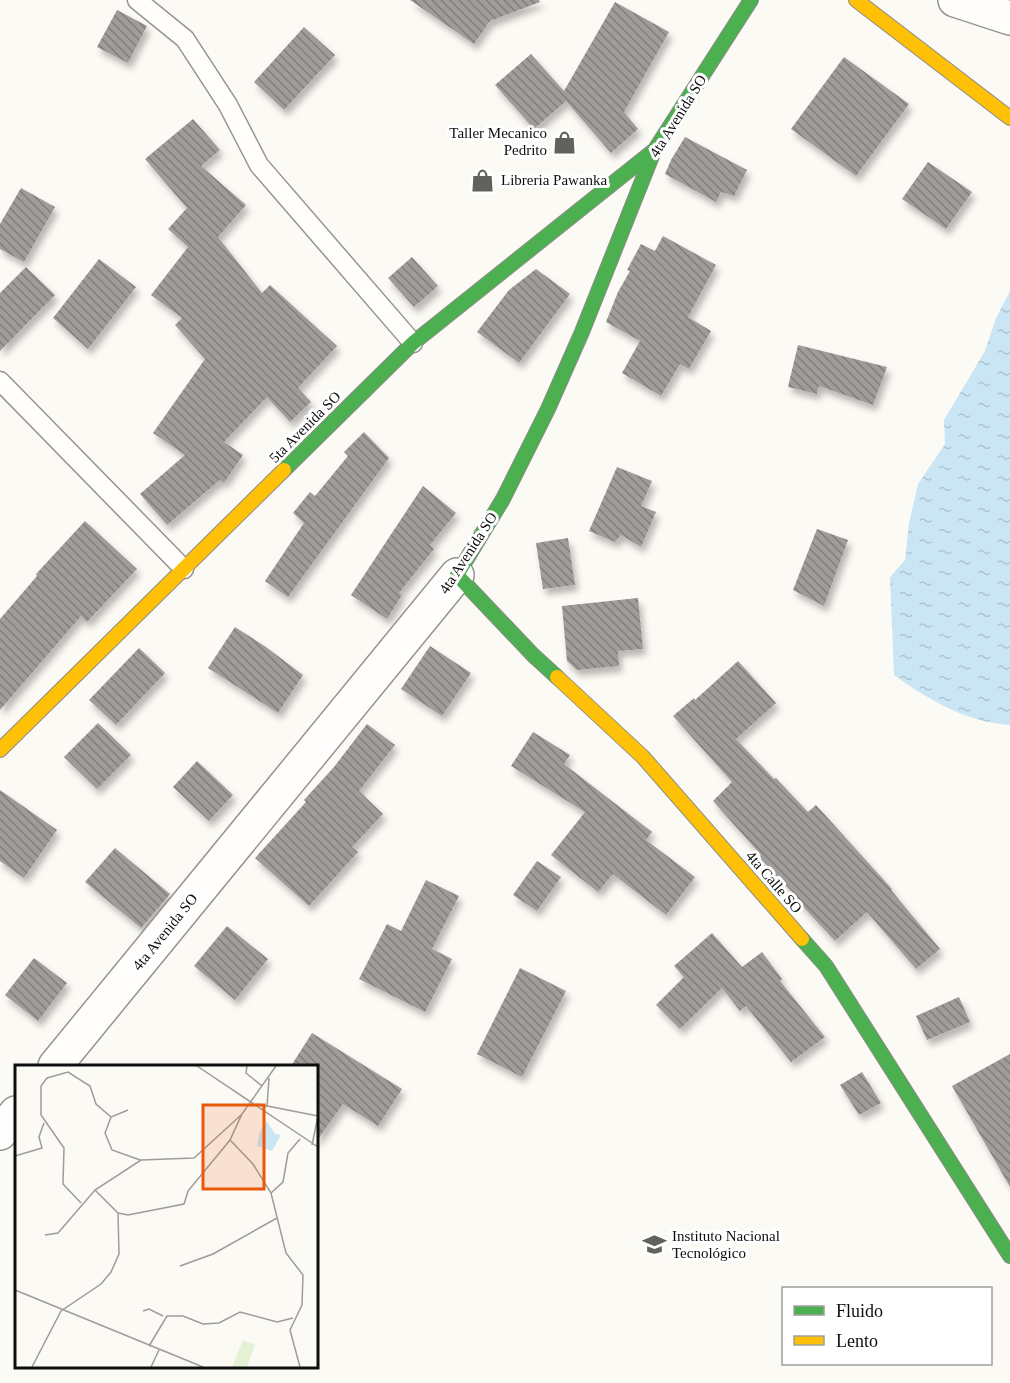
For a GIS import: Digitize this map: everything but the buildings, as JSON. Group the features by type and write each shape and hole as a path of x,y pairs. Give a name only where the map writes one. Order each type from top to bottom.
{"street":[{"name":"4ta Avenida SO","path":"56,1065 457,575 503,498 548,409 582,332 654,151 751,0"},
{"path":"856,0 1010,118"},
{"path":"955,0 1010,18"},
{"name":"5ta Avenida SO","path":"0,750 412,344 654,151"},
{"name":"4ta Calle SO","path":"457,575 533,655 643,757 826,966 1010,1256"},
{"path":"0,1133 15,1114"}],"lane":[{"path":"137,0 185,39 228,105 260,165 412,344"},
{"path":"0,381 184,569"}],"water":[{"path":"1010,291 1010,725 978,719 949,708 894,675 890,577 905,560 909,523 918,484 945,444 944,420 985,351 996,318"}],"traffic: fast":[{"path":"557,677 457,575 503,499 548,409 582,332 654,151 751,0"},
{"path":"284,470 413,343 652,152"},
{"path":"802,939 826,966 1010,1256"}],"traffic: slow":[{"path":"856,0 1010,118"},
{"path":"0,750 284,470"},
{"path":"557,677 643,757 802,939"}],"place":[{"name":"Taller Mecanico Pedrito","path":"565,142"},
{"name":"Libreria Pawanka","path":"483,180"},
{"name":"Instituto Nacional Tecnológico","path":"654,1245"}]}
